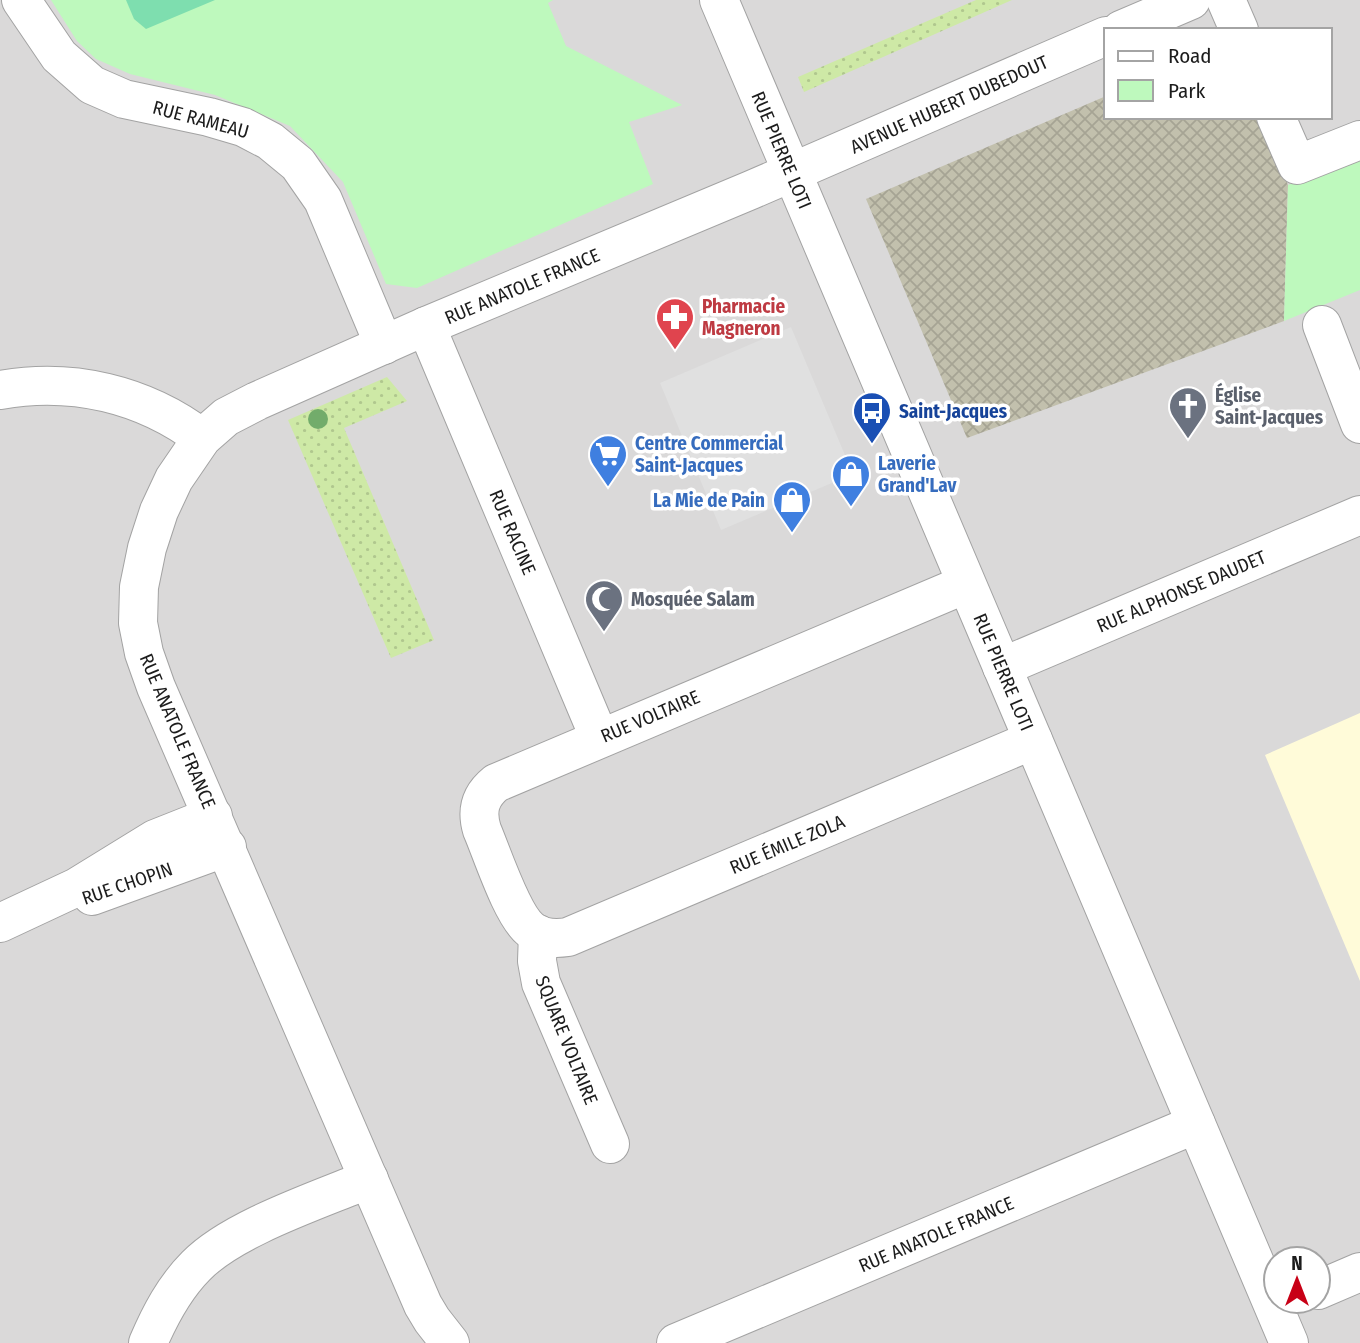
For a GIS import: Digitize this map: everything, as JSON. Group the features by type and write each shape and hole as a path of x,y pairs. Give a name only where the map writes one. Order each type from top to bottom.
{"street":[{"name":"RUE RAMEAU","path":"20,0 59,56 92,85 124,99 243,127 271,141 298,164 323,200 384,345"},
{"name":"RUE PIERRE LOTI","path":"719,0 1196,1124 1286,1318"},
{"path":"1126,28 1191,0"},
{"path":"1226,0 1238,28"},
{"name":"AVENUE HUBERT DUBEDOUT","path":"792,173 1104,37"},
{"path":"1277,119 1297,165 1360,139"},
{"name":"RUE ANATOLE FRANCE","path":"450,1343 424,1305 156,687 144,653 138,623 142,568 159,511 174,479 202,438 240,408 426,326 792,173"},
{"path":"1322,325 1360,424"},
{"name":"RUE RACINE","path":"426,326 599,737"},
{"path":"0,390 61,386 114,394 153,407 202,438"},
{"name":"RUE ALPHONSE DAUDET","path":"1002,667 1360,515"},
{"name":"RUE VOLTAIRE","path":"538,934 527,927 517,912 479,821 480,804 484,795 496,783 966,583"},
{"name":"RUE ÉMILE ZOLA","path":"538,934 553,938 568,937 1033,740"},
{"name":"RUE CHOPIN","path":"13,918 77,887 155,839 220,832"},
{"name":"SQUARE VOLTAIRE","path":"538,934 537,961 541,984 610,1144"},
{"name":"RUE ANATOLE FRANCE","path":"676,1343 1196,1124"},
{"path":"148,1343 174,1292 210,1253 256,1227 369,1179"},
{"path":"1332,1284 1360,1272"}],"shaded area":[{"path":"0,0 1360,0 1360,1343 0,1343"},
{"path":"1104,97 1104,119 1261,119 1288,185 1284,321 967,438 866,199"},
{"path":"791,327 853,474 721,530 660,383"},
{"path":"1360,713 1360,981 1265,755"}],"green space":[{"path":"51,0 553,0 548,3 566,46 682,105 629,122 653,184 417,288 386,284 343,182 290,126 215,95 130,74 96,59 77,41"},
{"path":"126,0 215,0 146,29 134,19"},
{"path":"976,0 1012,0 804,92 798,77"},
{"path":"1360,155 1360,290 1284,321 1288,185"},
{"path":"387,377 407,401 344,428 434,640 391,658 288,420"}],"place":[{"name":"Pharmacie Magneron","path":"675,351"},
{"name":"Église Saint-Jacques","path":"1188,440"},
{"name":"Saint-Jacques","path":"872,445"},
{"name":"Centre Commercial Saint-Jacques","path":"608,488"},
{"name":"Laverie Grand'Lav","path":"851,508"},
{"name":"La Mie de Pain","path":"792,534"},
{"name":"Mosquée Salam","path":"604,633"}]}
